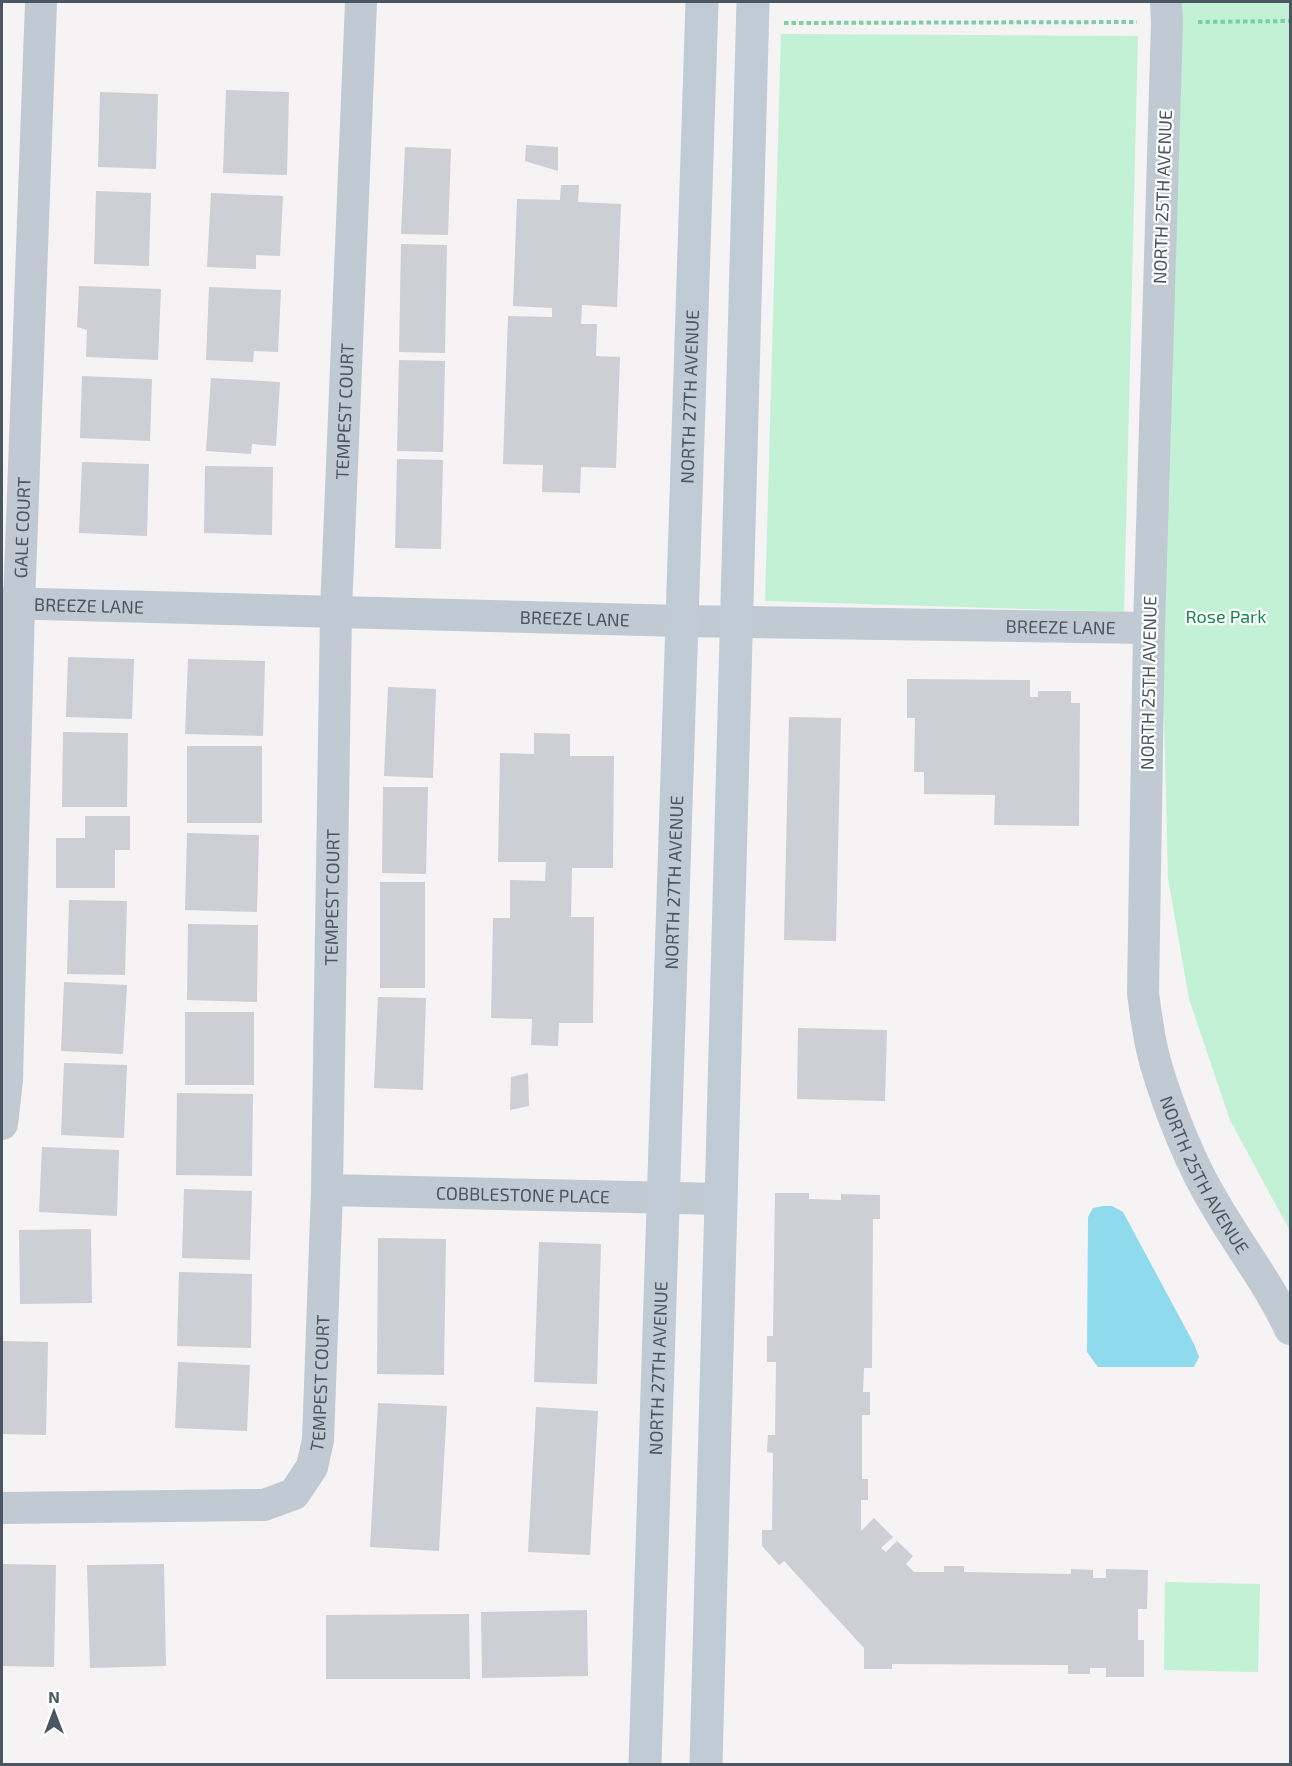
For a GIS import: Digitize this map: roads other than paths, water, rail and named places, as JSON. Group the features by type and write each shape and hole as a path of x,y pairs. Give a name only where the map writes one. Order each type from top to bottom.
{"street":[{"name":"GALE COURT","path":"2,1124 7,1080 10,604 41,2"},
{"name":"TEMPEST COURT","path":"2,1508 264,1505 294,1494 312,1467 318,1440 327,1190 336,611 361,2"},
{"name":"NORTH 27TH AVENUE","path":"645,1764 702,2"},
{"path":"706,1764 752,12"},
{"name":"NORTH 25TH AVENUE","path":"1167,12 1149,628 1143,993 1156,1064 1184,1142 1214,1203 1252,1262 1290,1329"},
{"name":"BREEZE LANE","path":"10,604 682,621 1149,628"},
{"name":"COBBLESTONE PLACE","path":"327,1190 721,1199"}],"water":[{"path":"1112,1206 1123,1212 1194,1344 1199,1357 1194,1367 1098,1367 1087,1352 1088,1217 1093,1208"}],"park label":[{"name":"Rose Park","path":"1226,616"}]}
